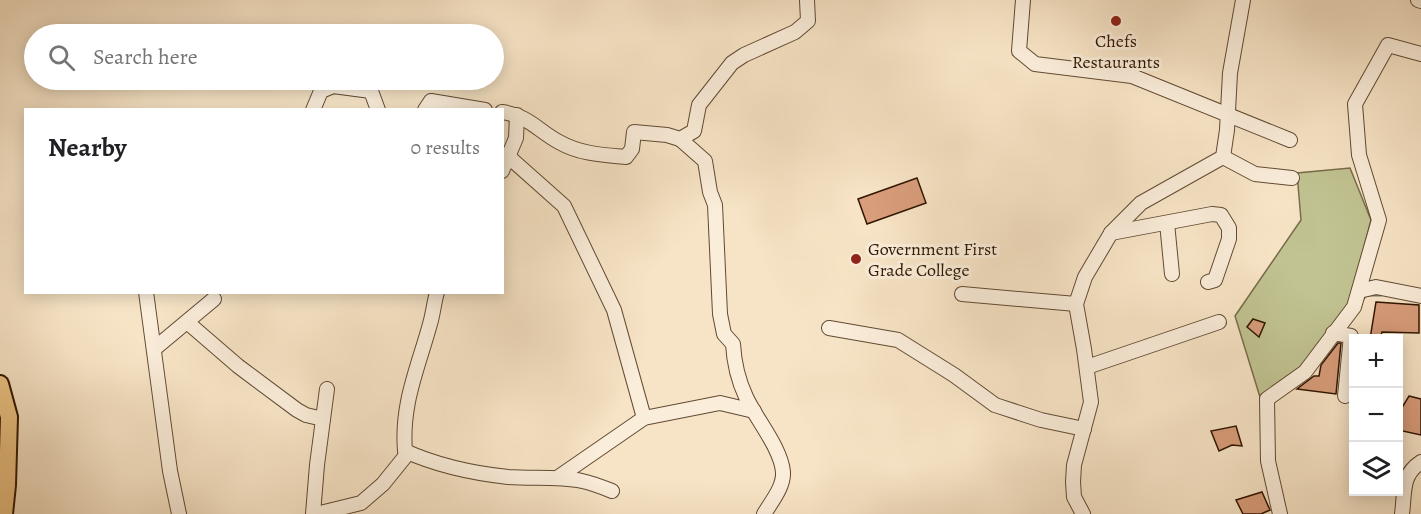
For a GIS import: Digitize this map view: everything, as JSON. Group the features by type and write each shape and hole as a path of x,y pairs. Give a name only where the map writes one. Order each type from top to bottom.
{"main road":[{"path":"0,384 9,417 8,484 4,514"}],"street":[{"path":"680,139 694,131 699,105 732,63 744,55 795,32 808,21 807,0"},
{"path":"1023,0 1019,51 1035,64 1132,76 1290,140"},
{"path":"1223,157 1239,2"},
{"path":"1280,514 1268,461 1268,399 1305,372 1354,307 1379,220 1359,155 1355,104 1388,45 1421,54"},
{"path":"314,108 323,90"},
{"path":"363,90 371,91 377,108"},
{"path":"426,108 431,101 473,108"},
{"path":"504,112 518,115 532,122 558,142 581,153 626,157 632,149 634,132 667,135 680,139 705,161 710,192 715,205 720,314 724,334 733,344 735,363 746,397 778,456 783,473 780,487 764,514"},
{"path":"504,168 510,158 516,138 518,115"},
{"path":"1223,157 1255,174 1292,178"},
{"path":"1083,514 1074,497 1073,482 1074,465 1091,402 1076,304 1085,277 1110,233 1141,203 1223,157"},
{"path":"510,158 564,206 614,310 644,418"},
{"path":"1110,233 1212,214 1221,215 1229,228 1227,247 1215,280 1208,282"},
{"path":"1167,223 1172,274"},
{"path":"1359,291 1376,287 1421,296"},
{"path":"146,294 170,471 179,514"},
{"path":"437,294 430,325 406,402 405,451 430,462 462,471 510,477 582,481 612,491"},
{"path":"962,294 1076,304"},
{"path":"154,349 214,299"},
{"path":"187,322 238,366 297,410 323,419"},
{"path":"1087,367 1219,322"},
{"path":"829,328 898,340 954,375 995,405 1041,420 1083,429"},
{"path":"1333,333 1351,336 1346,396"},
{"path":"327,389 316,465 315,514 361,503 383,484 408,453"},
{"path":"557,478 644,418 720,403 754,411"},
{"path":"1402,514 1407,475 1421,462"}],"green space":[{"path":"1350,168 1371,220 1349,305 1295,375 1260,397 1235,316 1301,220 1297,173"}],"building":[{"path":"917,178 926,203 867,224 858,199"},
{"path":"1376,302 1419,305 1419,333 1371,334"},
{"path":"1253,319 1265,323 1259,337 1247,327"},
{"path":"1338,343 1341,343 1336,394 1297,389 1314,376 1319,376 1321,365"},
{"path":"1409,396 1421,399 1421,435 1403,431 1403,406"},
{"path":"1236,426 1242,446 1232,445 1219,451 1211,431"},
{"path":"1262,492 1270,510 1261,514 1243,514 1236,500"}],"waterway":[{"path":"1361,302 1366,295 1381,295"}],"place":[{"name":"Chefs Restaurants","path":"1116,21"},
{"name":"Government First Grade College","path":"856,259"}]}
